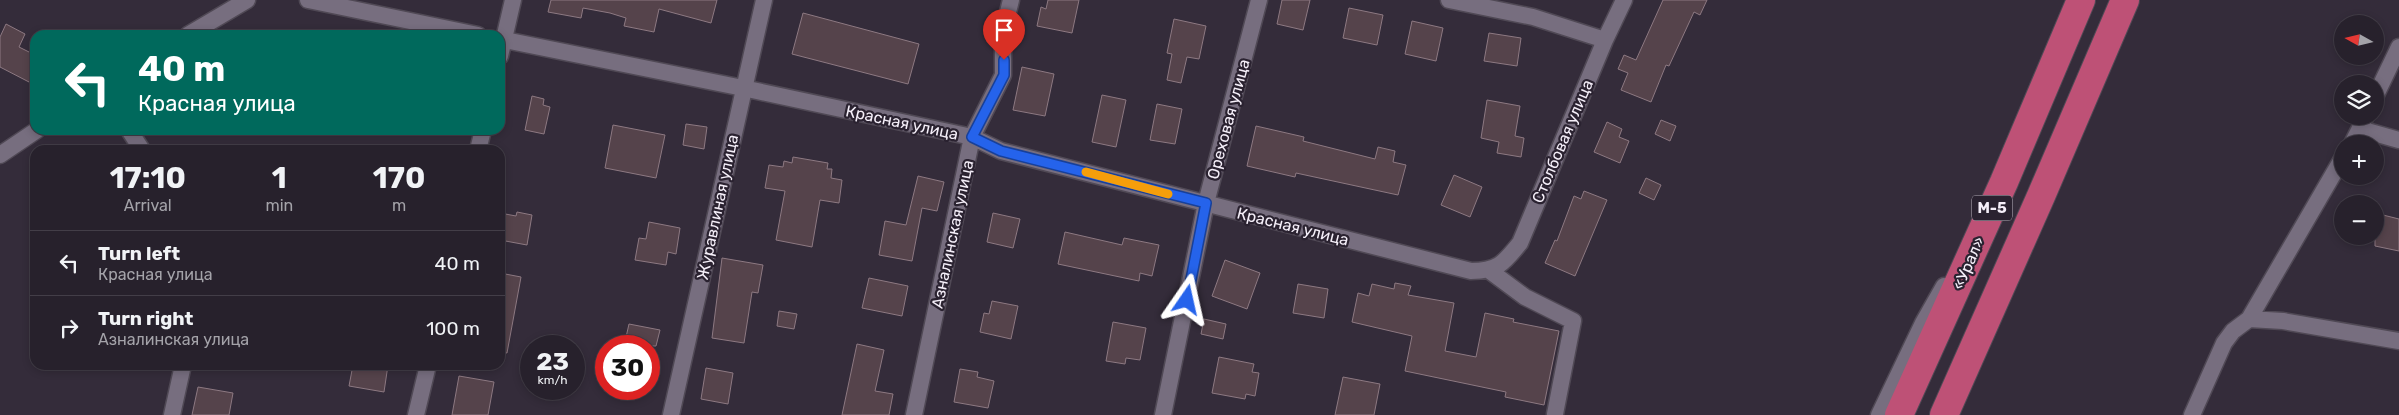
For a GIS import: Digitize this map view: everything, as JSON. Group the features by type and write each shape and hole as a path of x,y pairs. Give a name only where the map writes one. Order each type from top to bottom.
{"highway":[{"name":"«Урал»","path":"1899,415 2004,182 2081,0"},
{"name":"М-5","path":"1944,415 2041,196 2124,1"}],"street":[{"path":"196,30 247,0"},
{"path":"308,0 454,30"},
{"path":"505,30 513,0"},
{"name":"Журавлиная улица","path":"671,415 764,0"},
{"name":"Азналинская улица","path":"914,415 972,137 1004,75 1003,32 1011,0"},
{"name":"Ореховая улица","path":"1163,415 1206,203 1259,0"},
{"path":"1449,0 1533,18 1605,40"},
{"name":"Столбовая улица","path":"1490,271 1504,262 1520,243 1605,40 1624,0"},
{"name":"Красная улица","path":"505,46 743,88 972,137 1001,151 1471,271 1490,271"},
{"path":"2384,78 2399,47"},
{"path":"2367,125 2399,140"},
{"path":"0,155 30,135"},
{"path":"2192,415 2224,343 2233,330 2248,319 2334,173"},
{"path":"1879,415 1923,324 2004,182"},
{"path":"1490,271 1525,297 1573,321 1555,414"},
{"path":"2248,319 2283,321 2399,341"},
{"path":"172,415 182,370"},
{"path":"416,415 427,370"}],"building":[{"path":"551,0 717,0 711,23 659,9 654,32 624,26 626,18 610,13 583,8 581,18 548,12"},
{"path":"1048,0 1079,0 1072,33 1037,26 1041,7 1046,9"},
{"path":"1282,0 1310,0 1303,30 1277,24"},
{"path":"1663,0 1707,0 1700,15 1694,12 1669,66 1666,65 1651,102 1621,90 1628,73 1618,69 1624,55 1636,60"},
{"path":"1349,8 1383,15 1377,45 1343,38"},
{"path":"803,13 919,44 908,84 792,54"},
{"path":"1174,19 1206,26 1199,59 1187,57 1181,83 1167,80 1172,54 1167,53"},
{"path":"1412,21 1443,28 1436,61 1405,54"},
{"path":"6,24 25,34 19,47 30,52 29,82 0,67 0,37"},
{"path":"1489,33 1521,38 1517,66 1484,61"},
{"path":"1022,67 1054,74 1045,116 1013,110"},
{"path":"1102,95 1126,100 1116,147 1092,142"},
{"path":"532,96 544,99 543,105 550,107 544,134 525,130"},
{"path":"1487,100 1520,106 1515,136 1524,138 1521,157 1497,153 1499,142 1481,138"},
{"path":"1157,104 1182,109 1175,144 1150,140"},
{"path":"1661,120 1676,126 1670,141 1655,134"},
{"path":"1607,122 1622,129 1619,137 1629,141 1620,163 1594,152"},
{"path":"686,124 707,127 704,149 683,145"},
{"path":"613,125 665,135 656,178 605,168"},
{"path":"1256,126 1304,137 1303,141 1375,159 1378,147 1395,151 1393,162 1406,165 1398,195 1296,173 1295,177 1247,166"},
{"path":"793,157 828,163 827,169 832,169 831,178 842,180 839,203 820,200 812,247 776,240 785,191 765,188 769,165 783,167 784,161 792,163"},
{"path":"1454,175 1482,187 1470,217 1441,205"},
{"path":"918,176 944,182 937,211 922,208 912,261 879,255 885,221 906,225"},
{"path":"1646,178 1661,185 1654,200 1639,193"},
{"path":"1584,191 1607,200 1575,276 1545,263 1555,240 1557,241 1574,196 1581,199"},
{"path":"517,212 532,215 527,245 505,241 505,214 516,216"},
{"path":"993,213 1020,219 1013,248 987,242"},
{"path":"2384,215 2399,219 2399,251 2375,246 2384,245"},
{"path":"649,222 680,228 676,254 668,252 666,265 635,260 639,238 646,239"},
{"path":"1065,232 1122,245 1124,238 1159,245 1152,276 1140,273 1139,281 1058,264"},
{"path":"722,258 763,265 758,293 752,292 744,343 712,338"},
{"path":"1225,260 1260,273 1247,309 1212,296"},
{"path":"505,274 521,277 507,353 505,353"},
{"path":"869,278 908,286 902,316 862,308"},
{"path":"1395,283 1411,286 1408,295 1454,303 1445,351 1476,357 1485,313 1514,319 1513,322 1559,331 1544,405 1505,397 1506,392 1405,371 1412,336 1352,322 1358,293 1369,296 1372,284 1394,289"},
{"path":"1298,284 1328,289 1324,318 1293,313"},
{"path":"992,301 1018,306 1011,339 980,332 984,313 989,314"},
{"path":"779,311 797,314 794,329 777,326"},
{"path":"1204,319 1226,324 1223,339 1201,334"},
{"path":"1113,322 1146,328 1140,360 1126,358 1125,364 1106,361"},
{"path":"629,324 660,330 659,335 626,335"},
{"path":"857,344 884,350 875,391 893,394 889,415 842,415"},
{"path":"1219,357 1254,364 1252,372 1259,373 1255,396 1246,394 1245,399 1212,393"},
{"path":"706,368 733,373 728,404 701,399"},
{"path":"960,369 978,372 977,377 994,381 988,408 954,402"},
{"path":"352,370 387,370 384,392 349,386"},
{"path":"459,376 494,382 488,415 452,415"},
{"path":"1343,377 1380,384 1374,415 1335,415"},
{"path":"198,387 233,393 229,415 192,415"}],"slow traffic":[{"path":"1086,172 1168,194"}],"route":[{"path":"1004,60 1004,75 972,137 1001,151 1206,203 1187,300"}]}
